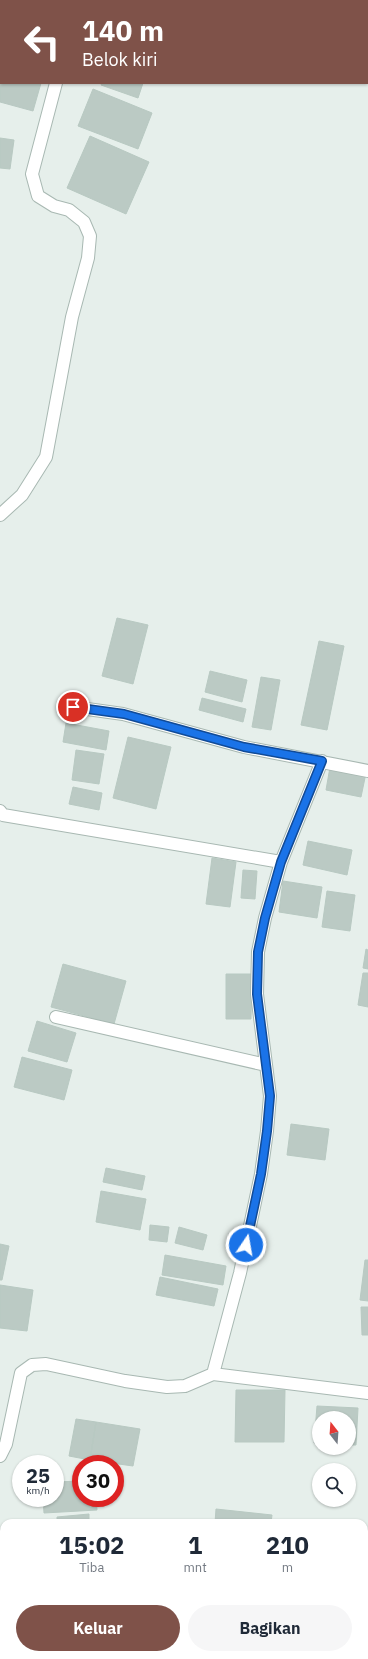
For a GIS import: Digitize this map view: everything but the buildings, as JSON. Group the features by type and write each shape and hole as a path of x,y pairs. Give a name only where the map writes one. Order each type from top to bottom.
{"street":[{"path":"0,515 22,495 46,457 72,317 88,258 90,236 84,222 69,210 54,206 38,196 32,174 56,84"},
{"path":"73,707 124,714 244,747 368,771"},
{"path":"213,1374 240,1273 261,1174 267,1131 270,1096 257,994 258,952 265,918 281,862 322,761"},
{"path":"0,811 3,815 281,862"},
{"path":"56,1017 266,1065"},
{"path":"0,1456 6,1444 21,1373 32,1365 46,1364 125,1382 167,1387 185,1386 213,1374 368,1393"}],"route":[{"path":"73,707 124,714 244,747 322,761 281,862 265,918 258,952 257,994 270,1096 261,1174 246,1245"}]}
